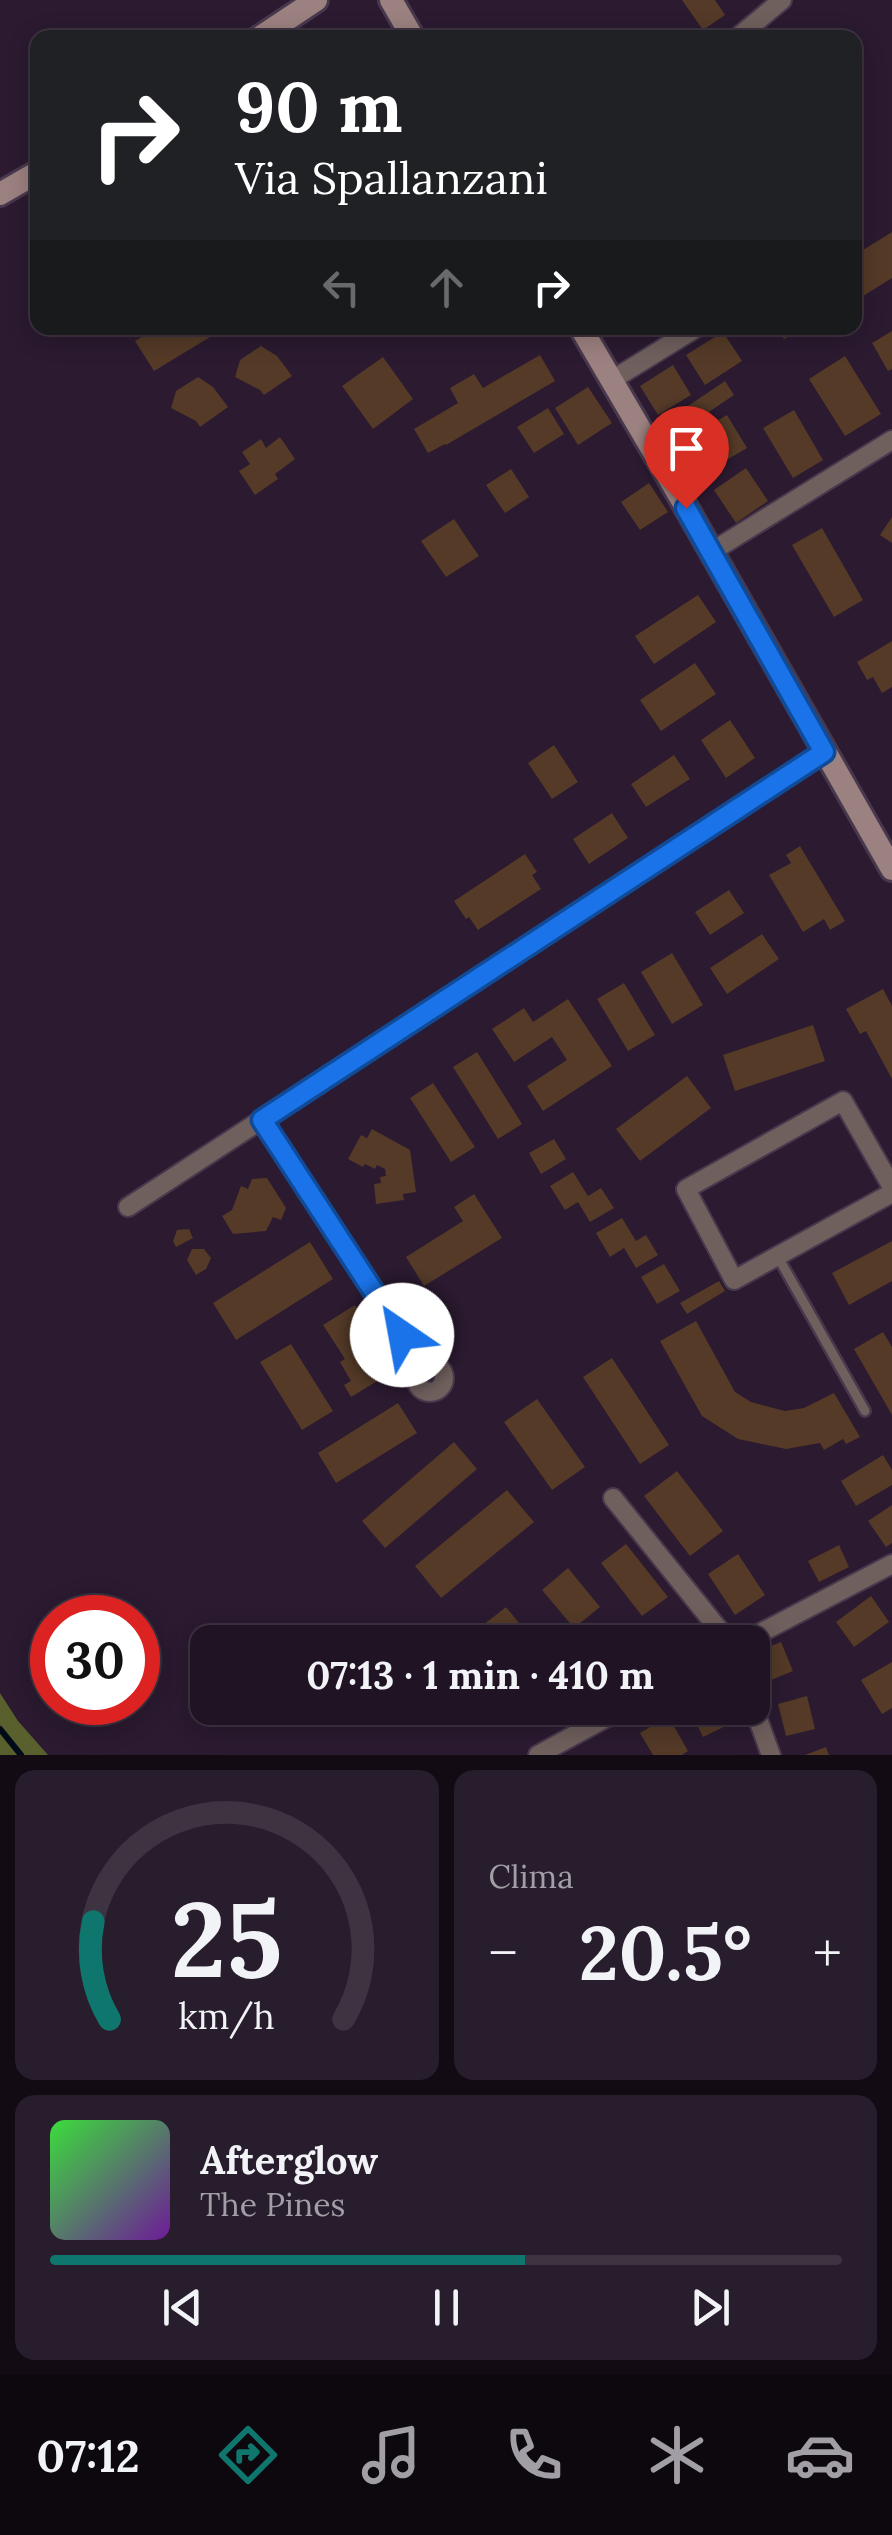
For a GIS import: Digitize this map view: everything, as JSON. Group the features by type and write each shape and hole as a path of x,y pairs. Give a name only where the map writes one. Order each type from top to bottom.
{"street":[{"path":"271,30 316,0"},
{"path":"391,0 408,30"},
{"path":"746,30 782,0"},
{"path":"0,194 30,177"},
{"path":"584,335 892,869"},
{"path":"612,380 685,335"},
{"path":"710,552 892,440"},
{"path":"128,1207 824,752"},
{"path":"843,1102 892,1190 734,1280 686,1190 843,1102"},
{"path":"262,1120 422,1366"},
{"path":"613,1498 715,1625"},
{"path":"770,1627 892,1564"},
{"path":"538,1755 593,1725"},
{"path":"760,1725 771,1755"}],"lane":[{"path":"778,1257 865,1410"}],"green space":[{"path":"0,1693 18,1721 48,1755 0,1755"}],"building":[{"path":"682,0 715,0 725,15 703,30"},
{"path":"892,232 892,278 862,297 862,251"},
{"path":"892,331 892,369 888,371 872,343"},
{"path":"145,335 213,335 154,371 135,341"},
{"path":"718,335 725,335 742,361 705,385 686,355"},
{"path":"261,346 277,356 292,376 264,395 235,377 240,360"},
{"path":"540,355 555,381 428,453 414,429 458,403 450,388 474,374 483,388"},
{"path":"845,356 881,414 845,436 809,379"},
{"path":"383,357 413,399 373,429 342,386"},
{"path":"673,365 691,395 658,415 640,386"},
{"path":"198,377 213,387 228,407 200,427 171,408 176,391"},
{"path":"725,381 734,395 697,420 688,406"},
{"path":"588,387 612,423 578,445 555,408"},
{"path":"548,408 564,434 534,453 517,427"},
{"path":"794,410 823,460 793,478 763,428"},
{"path":"727,415 747,448 713,468 693,434"},
{"path":"280,437 295,459 275,474 278,479 255,495 239,471 250,464 242,452 261,439 266,448"},
{"path":"746,468 768,501 736,523 714,490"},
{"path":"511,469 529,497 505,513 486,485"},
{"path":"649,483 668,512 640,530 621,502"},
{"path":"892,517 892,543 880,535"},
{"path":"454,519 479,556 446,577 421,541"},
{"path":"822,528 863,600 834,617 792,545"},
{"path":"698,595 716,622 654,664 635,636"},
{"path":"892,641 892,687 882,693 873,677 867,680 857,662"},
{"path":"695,663 716,694 661,731 640,700"},
{"path":"730,720 755,758 726,778 701,740"},
{"path":"554,745 578,782 552,799 528,763"},
{"path":"674,755 690,779 646,807 631,784"},
{"path":"612,813 628,838 589,864 573,839"},
{"path":"800,846 845,921 830,930 824,919 803,932 769,875 791,863 786,855"},
{"path":"525,854 537,872 532,875 541,889 478,930 454,901"},
{"path":"729,890 744,913 710,935 695,912"},
{"path":"762,934 779,959 727,994 710,968"},
{"path":"672,953 703,1005 672,1024 641,972"},
{"path":"624,983 655,1035 628,1051 597,999"},
{"path":"883,989 892,1006 892,1079 866,1031 860,1034 846,1009"},
{"path":"568,999 612,1066 543,1111 527,1086 567,1060 552,1037 514,1062 492,1029 524,1008 533,1022"},
{"path":"813,1025 825,1061 735,1091 723,1055"},
{"path":"477,1052 522,1124 498,1139 453,1067"},
{"path":"687,1076 711,1108 640,1161 616,1129"},
{"path":"433,1083 475,1147 451,1162 410,1098"},
{"path":"372,1129 410,1150 416,1192 403,1194 404,1200 376,1204 374,1184 381,1183 385,1169 377,1165 375,1169 365,1164 363,1167 348,1159 361,1135 367,1138"},
{"path":"554,1139 566,1159 541,1174 529,1153"},
{"path":"573,1172 588,1196 601,1188 614,1208 590,1222 578,1202 565,1210 550,1186"},
{"path":"267,1178 286,1208 281,1220 273,1217 266,1231 233,1234 222,1216 232,1210 241,1186 248,1189 252,1179"},
{"path":"474,1194 502,1238 424,1286 406,1257 463,1221 454,1207"},
{"path":"622,1218 636,1241 646,1235 658,1255 636,1268 624,1248 610,1257 596,1233"},
{"path":"189,1229 193,1238 176,1247 173,1241 177,1230"},
{"path":"892,1241 892,1281 849,1305 832,1273"},
{"path":"310,1242 333,1279 236,1340 213,1303"},
{"path":"192,1249 204,1249 211,1258 206,1269 196,1275 187,1260"},
{"path":"664,1264 680,1291 657,1304 641,1277"},
{"path":"719,1281 725,1291 687,1314 680,1303"},
{"path":"355,1305 380,1345 374,1349 382,1362 376,1365 384,1377 351,1397 344,1385 351,1381 340,1362 345,1359 323,1325"},
{"path":"696,1321 735,1392 751,1402 785,1411 804,1408 834,1393 860,1437 846,1444 843,1439 824,1450 820,1443 786,1449 738,1439 702,1416 660,1341"},
{"path":"883,1332 892,1347 892,1415 854,1349"},
{"path":"291,1344 333,1411 302,1430 260,1362"},
{"path":"612,1358 669,1445 640,1464 583,1377"},
{"path":"537,1399 585,1467 552,1490 504,1422"},
{"path":"398,1403 417,1433 336,1483 318,1453"},
{"path":"454,1442 477,1469 385,1548 362,1521"},
{"path":"883,1455 892,1470 892,1485 856,1506 841,1481"},
{"path":"677,1471 723,1531 690,1556 644,1496"},
{"path":"507,1490 534,1522 441,1598 415,1566"},
{"path":"892,1505 892,1543 886,1547 868,1521"},
{"path":"626,1544 668,1597 642,1616 601,1563"},
{"path":"839,1545 849,1567 819,1582 808,1561"},
{"path":"738,1554 765,1595 735,1615 708,1574"},
{"path":"568,1568 600,1607 578,1625 571,1625 542,1590"},
{"path":"871,1596 889,1622 854,1647 836,1622"},
{"path":"506,1607 521,1625 483,1625"},
{"path":"781,1642 793,1671 770,1681 770,1647"},
{"path":"892,1662 892,1708 882,1714 861,1680"},
{"path":"807,1696 815,1729 786,1736 778,1704"},
{"path":"653,1725 673,1725 688,1751 682,1755 653,1755 640,1733"},
{"path":"697,1725 728,1725 703,1737"},
{"path":"826,1747 829,1755 805,1755"}],"waterway":[{"path":"0,1729 21,1755"}],"route":[{"path":"402,1335 262,1120 824,752 686,508"}]}
